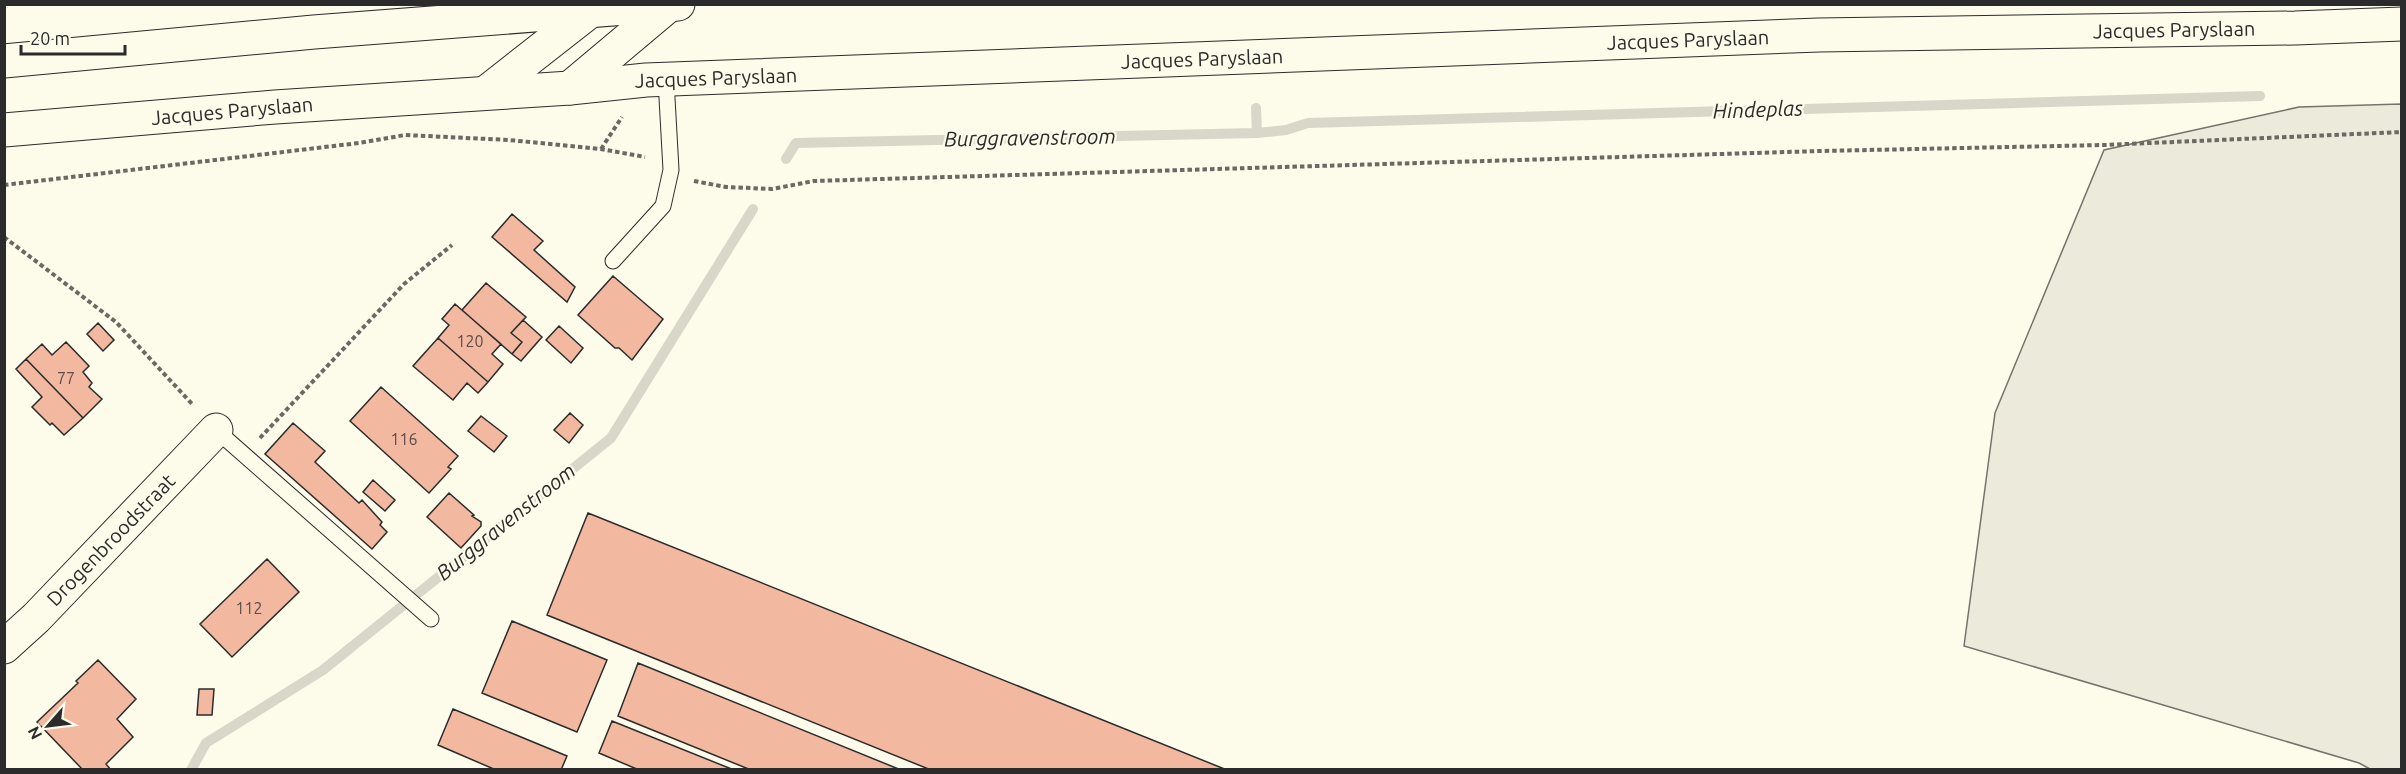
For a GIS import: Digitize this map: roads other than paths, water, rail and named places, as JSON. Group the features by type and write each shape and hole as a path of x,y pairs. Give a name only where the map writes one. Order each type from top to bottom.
{"main road":[{"path":"4,61 596,8 678,4"},
{"path":"570,88 670,5"},
{"path":"488,91 596,8"},
{"name":"Jacques Paryslaan","path":"4,130 488,91 570,88 666,80 1819,35 2402,24"},
{"name":"Drogenbroodstraat","path":"4,647 36,618 216,430"}],"lane":[{"path":"613,261 663,206 671,170 666,80"},
{"path":"216,430 431,619"}],"waterway":[{"name":"Hindeplas","path":"786,159 796,143 1257,133 1286,130 1308,123 2260,96"},
{"name":"Burggravenstroom","path":"1256,108 1257,133"},
{"name":"Burggravenstroom","path":"191,770 206,743 323,670 611,438 753,209"}]}
